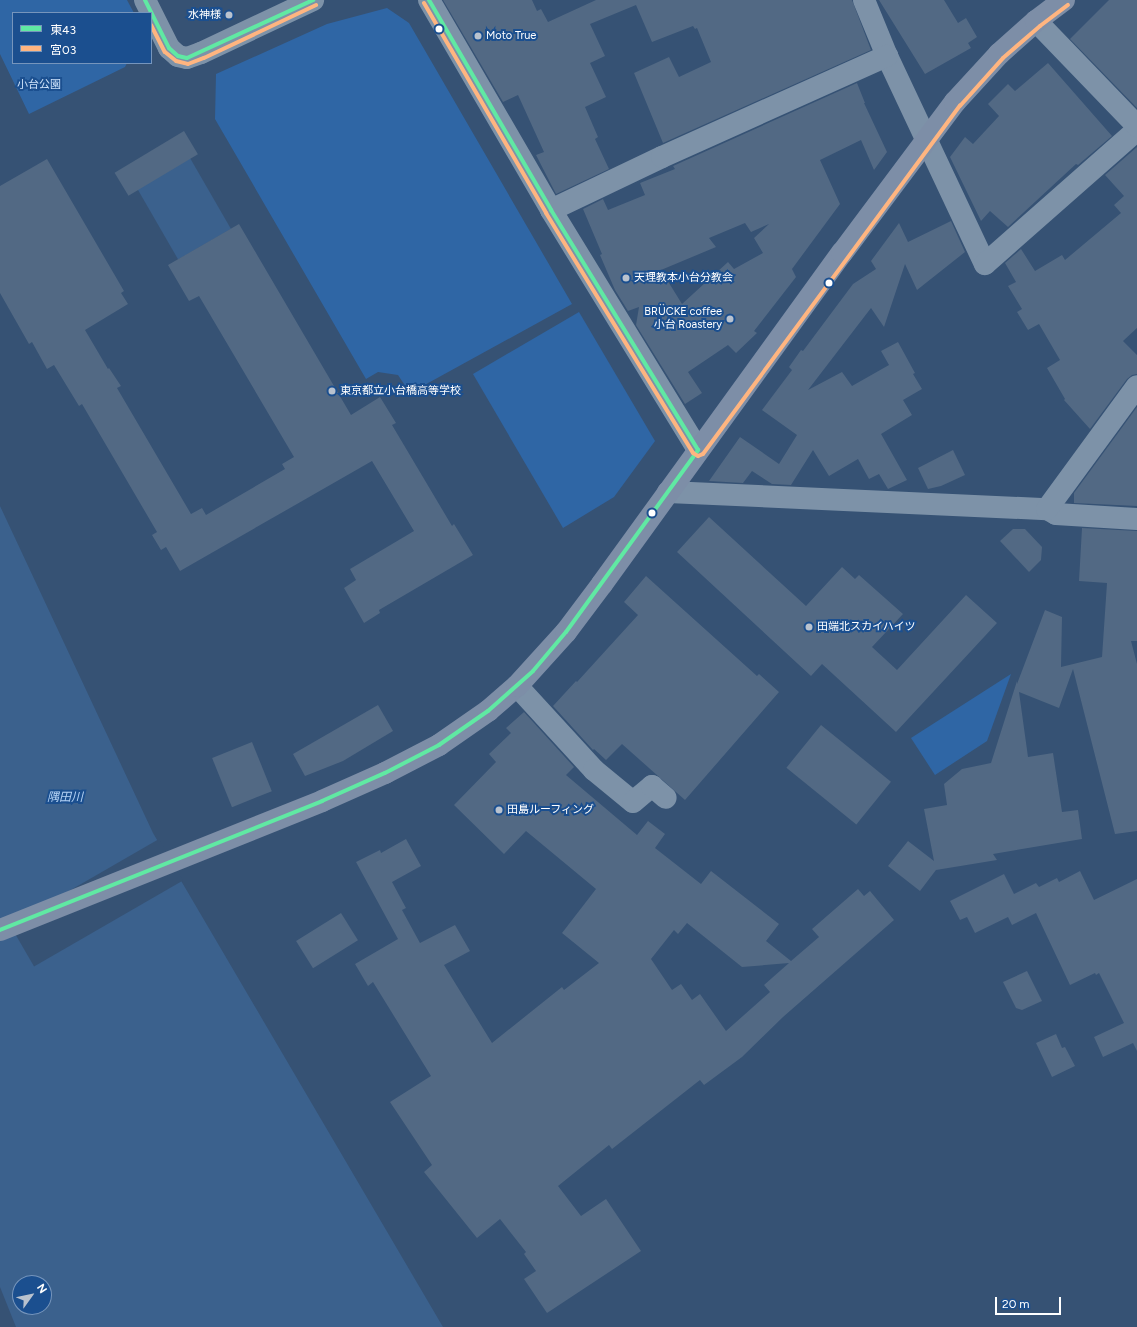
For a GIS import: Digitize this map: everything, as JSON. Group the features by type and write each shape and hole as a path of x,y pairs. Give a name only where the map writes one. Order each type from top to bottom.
{"main road":[{"path":"0,930 322,801 384,773 439,745 488,711 517,686 566,632 926,140 956,102 999,54 1036,21 1064,0"}],"street":[{"path":"145,0 151,12"},
{"path":"152,14 169,48 178,56 187,58 201,53 313,0"},
{"path":"429,0 551,210 698,450"},
{"path":"864,0 887,56 985,264 1137,130"},
{"path":"1036,21 1137,126"},
{"path":"551,210 662,157 887,56"},
{"path":"1047,509 1137,386"},
{"path":"668,492 1047,509 1056,514 1137,519"},
{"path":"517,686 594,770 633,802 652,786 666,798"}],"green space":[{"name":"小台公園","path":"0,0 127,0 133,12 12,12 12,64 126,64 125,67 29,114 0,54"},
{"path":"387,8 409,23 572,304 410,393 398,375 378,372 366,379 215,119 216,74 327,24"},
{"path":"579,312 655,441 614,497 563,528 473,374"},
{"path":"1011,674 987,741 935,775 911,738"}],"water":[{"path":"190,158 231,229 178,260 137,189"},
{"name":"隅田川","path":"0,506 153,833 443,1327 16,1327 0,1287"}],"pier":[{"path":"159,839 183,881 34,967 10,925"}],"building":[{"path":"443,0 532,0 537,11 541,9 548,22 596,0 852,0 871,50 663,143 634,73 669,57 679,77 711,62 697,28 695,29 693,26 652,42 636,5 590,24 605,56 590,63 606,97 585,107 598,137 595,139 609,169 556,194 536,155 544,152 518,95 503,102"},
{"path":"879,0 944,0 958,23 966,18 977,37 968,43 971,48 925,74"},
{"path":"1109,0 1137,0 1137,108 1070,39"},
{"path":"1048,63 1112,136 1078,165 1076,164 1008,227 990,211 981,221 950,157 965,137 973,144 999,116 988,104 1008,84 1015,91"},
{"path":"857,83 864,103 887,152 874,170 861,140 820,160 840,204 792,269 796,277 754,331 757,333 736,353 728,345 688,372 702,393 685,404 636,325 639,307 628,311 615,290 583,209 603,199 608,210 645,195 640,183 675,169 673,166","holes":["745,223 751,232 769,224 754,238 763,253 734,269 728,262 682,304 661,270 716,247 709,238"]},
{"path":"184,131 198,154 128,196 115,173"},
{"path":"1137,147 1137,328 1123,341 1137,355 1137,374 1132,375 1127,379 1090,429 1064,400 1065,399 1047,368 1060,360 1039,324 1028,330 1017,312 1022,309 1008,286 1016,282 1005,263 1021,249 1035,271 1062,255 1065,260 1121,213 1114,205 1124,196 1105,175"},
{"path":"47,159 124,291 121,293 128,304 85,330 108,369 109,368 121,386 117,388 191,514 202,508 206,515 285,469 282,464 294,457 199,296 189,301 168,265 239,224 351,415 380,397 396,423 392,425 452,526 454,524 473,555 379,610 380,613 364,623 344,588 356,580 350,569 414,531 372,461 180,571 166,547 161,550 152,535 157,532 82,404 79,406 54,365 47,369 32,342 29,344 0,293 0,186"},
{"path":"951,221 965,252 917,290 905,264 884,327 871,308 808,390 842,372 852,386 889,365 881,351 898,342 922,389 903,400 912,415 881,434 907,480 888,489 879,474 869,479 858,459 829,476 813,450 791,485 772,484 752,471 743,483 709,481 740,437 779,464 797,435 762,410 792,370 789,367 801,350 803,351 853,284 876,269 871,261 899,223 908,242"},
{"path":"1137,407 1137,506 1074,503 1074,493"},
{"path":"953,450 965,475 941,486 928,489 918,468"},
{"name":"田端北スカイハイツ","path":"709,517 806,606 842,567 855,579 859,575 903,614 872,647 897,670 966,595 997,623 896,732 822,664 811,676 677,552"},
{"path":"1082,528 1137,531 1137,641 1131,641 1137,664 1137,831 1115,834 1073,669 1059,708 1019,692 1028,757 1053,753 1062,812 1078,810 1082,839 993,854 997,860 936,870 920,891 888,866 908,841 934,861 924,809 947,805 944,784 962,769 991,763 1017,681 1017,684 1045,610 1062,617 1061,667 1102,657 1107,583 1079,581"},
{"path":"1013,529 1025,529 1042,547 1041,560 1029,572 1000,541"},
{"path":"646,576 757,676 759,674 779,692 685,800 622,744 606,760 594,749 593,750 553,706 638,615 624,602"},
{"path":"378,705 393,731 343,761 305,776 293,754"},
{"path":"524,712 574,767 566,775 637,835 648,821 665,834 655,848 701,884 711,871 779,924 766,941 791,961 819,937 812,929 858,889 864,896 870,891 894,920 783,1017 742,1057 704,1085 700,1080 612,1149 609,1145 558,1186 581,1216 606,1199 641,1251 547,1313 524,1279 536,1271 524,1254 526,1252 500,1219 477,1238 424,1172 432,1165 390,1102 431,1076 373,982 368,986 355,964 398,939 356,862 380,850 381,853 406,839 421,866 392,882 406,908 402,910 420,943 455,925 470,951 444,965 492,1043 562,987 564,990 599,963 562,933 596,889 526,831 504,854 454,805 496,762 489,754 511,733 506,728","holes":["687,923 742,967 789,963 764,985 770,992 726,1031 700,994 692,1000 681,984 672,990 651,959 674,930 678,934"]},
{"path":"821,725 891,782 856,824 786,768"},
{"path":"252,742 272,791 232,807 212,758"},
{"path":"1080,871 1094,900 1137,879 1137,1051 1133,1043 1103,1057 1094,1037 1124,1023 1099,973 1096,975 1095,973 1070,985 1036,913 1012,925 1008,917 975,933 967,917 960,920 950,901 1004,874 1014,894 1036,883 1039,887 1057,878 1059,882"},
{"path":"341,913 358,940 313,968 296,941"},
{"path":"1027,971 1042,1001 1022,1010 1016,1008 1003,982"},
{"path":"1056,1034 1062,1048 1065,1047 1075,1066 1052,1077 1036,1043"}],"transit line":[{"name":"東43","path":"145,0 151,12"},
{"name":"東43","path":"152,14 169,48 178,56 187,58 313,0"},
{"name":"東43","path":"429,0 551,210 698,450"},
{"name":"宮03","path":"424,3 546,213 693,453 698,456 703,454 960,106 1003,58 1040,26 1068,5"},
{"name":"宮03","path":"152,27 165,52 176,61 188,64 204,58 316,5"},
{"name":"東43","path":"0,930 322,801 385,773 439,745 488,711 533,671 566,632 698,450"}],"place":[{"name":"水神様","path":"229,15"},
{"name":"Moto True","path":"478,36"},
{"name":"天理教本小台分教会","path":"626,278"},
{"name":"BRÜCKE coffee 小台 Roastery","path":"730,319"},
{"name":"東京都立小台橋高等学校","path":"332,391"},
{"name":"田端北スカイハイツ","path":"809,627"},
{"name":"田島ルーフィング","path":"499,810"}]}
